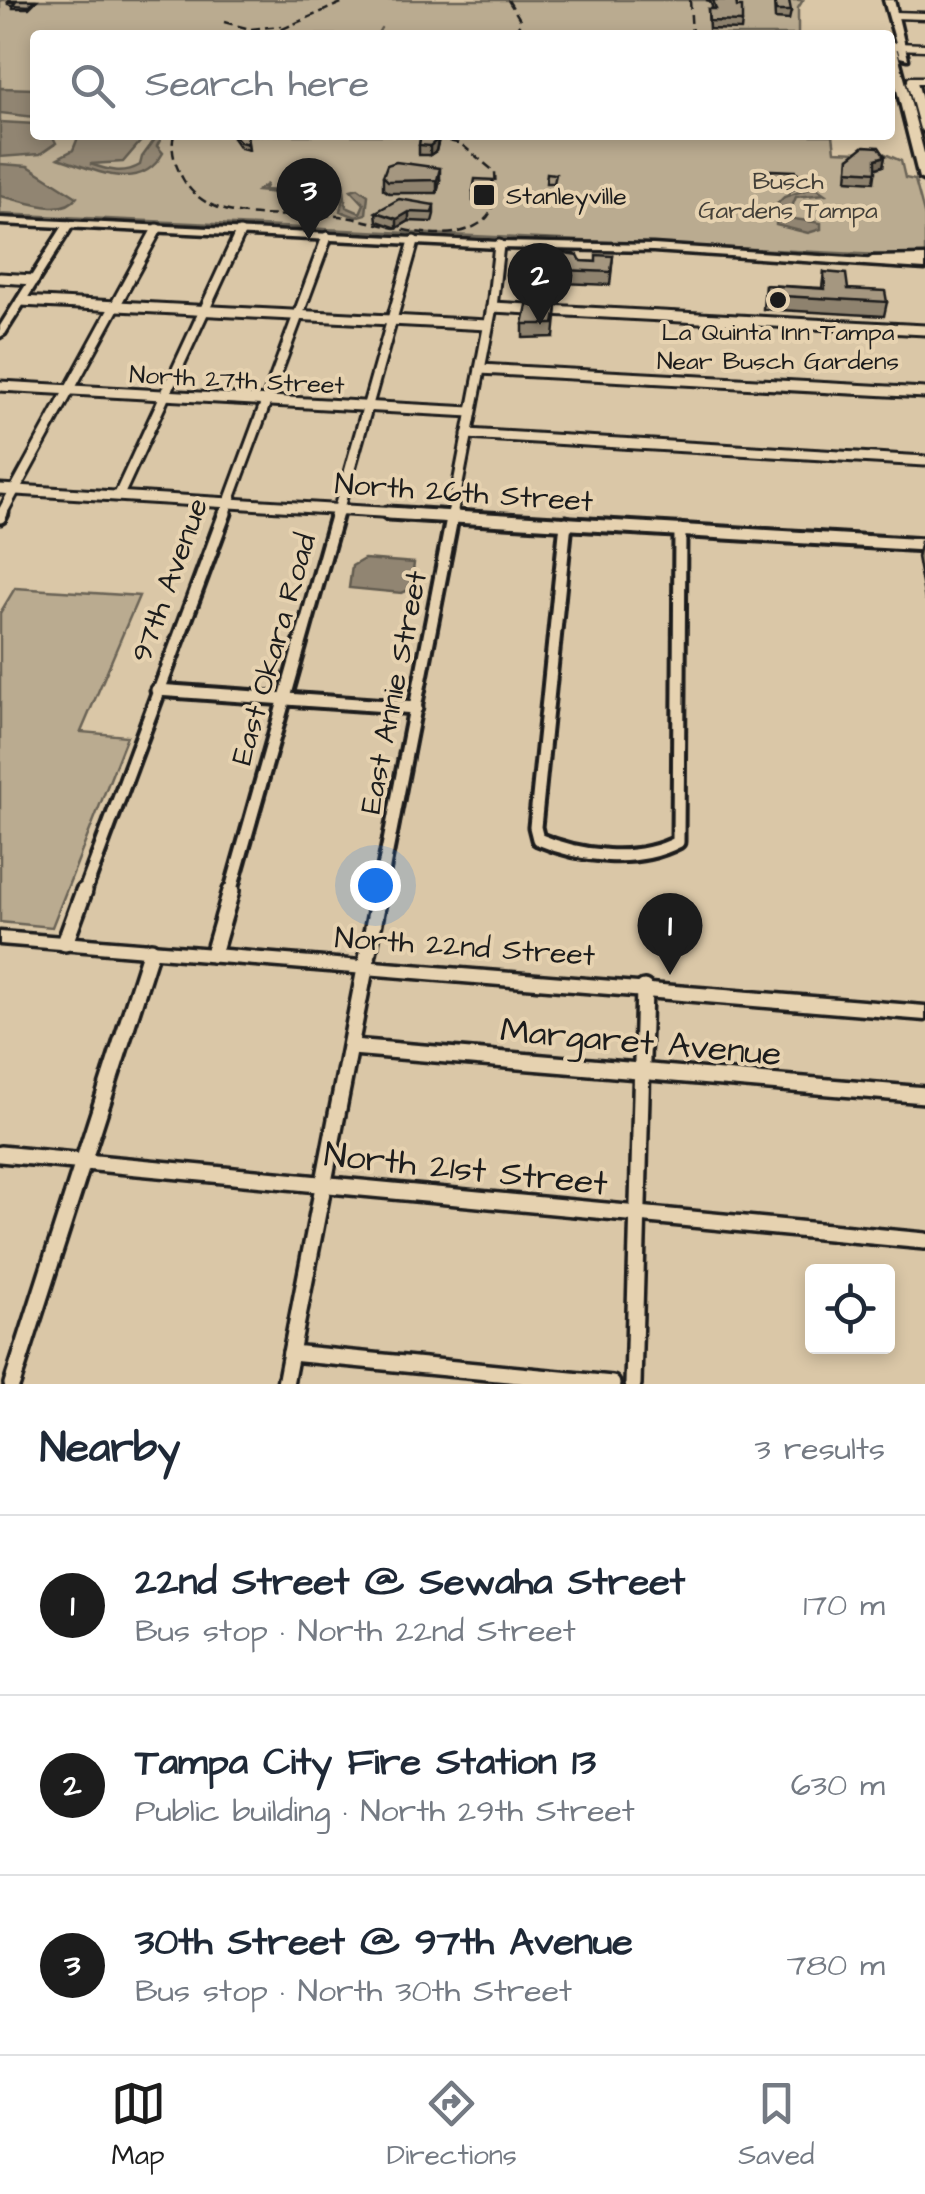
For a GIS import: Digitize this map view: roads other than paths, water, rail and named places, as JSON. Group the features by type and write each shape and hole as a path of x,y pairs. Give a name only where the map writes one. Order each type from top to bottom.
{"main road":[{"path":"884,0 894,15 894,30"},
{"path":"884,0 887,30"},
{"path":"895,47 911,80 925,129"},
{"path":"895,51 924,173"},
{"path":"902,90 910,107 923,116"},
{"path":"0,221 500,245 925,274"},
{"path":"500,245 653,248 925,263"}],"street":[{"path":"894,15 925,16"},
{"path":"895,45 925,47"},
{"path":"911,80 925,80"},
{"path":"2,328 69,224"},
{"path":"0,517 157,228"},
{"path":"119,495 240,232"},
{"name":"97th Avenue","path":"65,943 327,237"},
{"name":"East Okara Road","path":"214,954 414,241"},
{"name":"East Annie Street","path":"286,1384 492,308 500,245"},
{"path":"0,278 34,280"},
{"path":"22,301 488,325"},
{"path":"492,308 925,330"},
{"path":"480,369 925,392"},
{"name":"North 27th Street","path":"0,386 471,412"},
{"path":"467,434 925,462"},
{"name":"North 26th Street","path":"0,489 925,545"},
{"path":"566,523 535,827 538,840 554,848 608,854 658,853 678,842 680,530"},
{"path":"157,690 416,708"},
{"name":"North 22nd Street","path":"0,938 925,1013"},
{"path":"12,1384 151,950"},
{"path":"633,1384 644,988"},
{"name":"Margaret Avenue","path":"352,1047 925,1095"},
{"name":"North 21st Street","path":"0,1154 925,1241"},
{"path":"291,1352 612,1384"}],"railway":[{"path":"280,30 348,0"},
{"path":"508,0 521,21 516,30"},
{"path":"690,0 692,30"},
{"path":"224,22 250,29 282,26"},
{"path":"174,140 174,157 183,179 196,195 213,206 253,215 339,216 412,231 449,234 487,218 493,206 495,172 461,144 445,140"}],"place":[{"name":"Stanleyville","path":"484,195"},
{"name":"30th Street @ 97th Avenue","path":"309,240"},
{"name":"La Quinta Inn Tampa Near Busch Gardens","path":"778,300"},
{"name":"Tampa City Fire Station 13","path":"540,325"},
{"name":"22nd Street @ Sewaha Street","path":"670,975"}],"park label":[{"name":"Busch Gardens Tampa","path":"788,194"}]}
